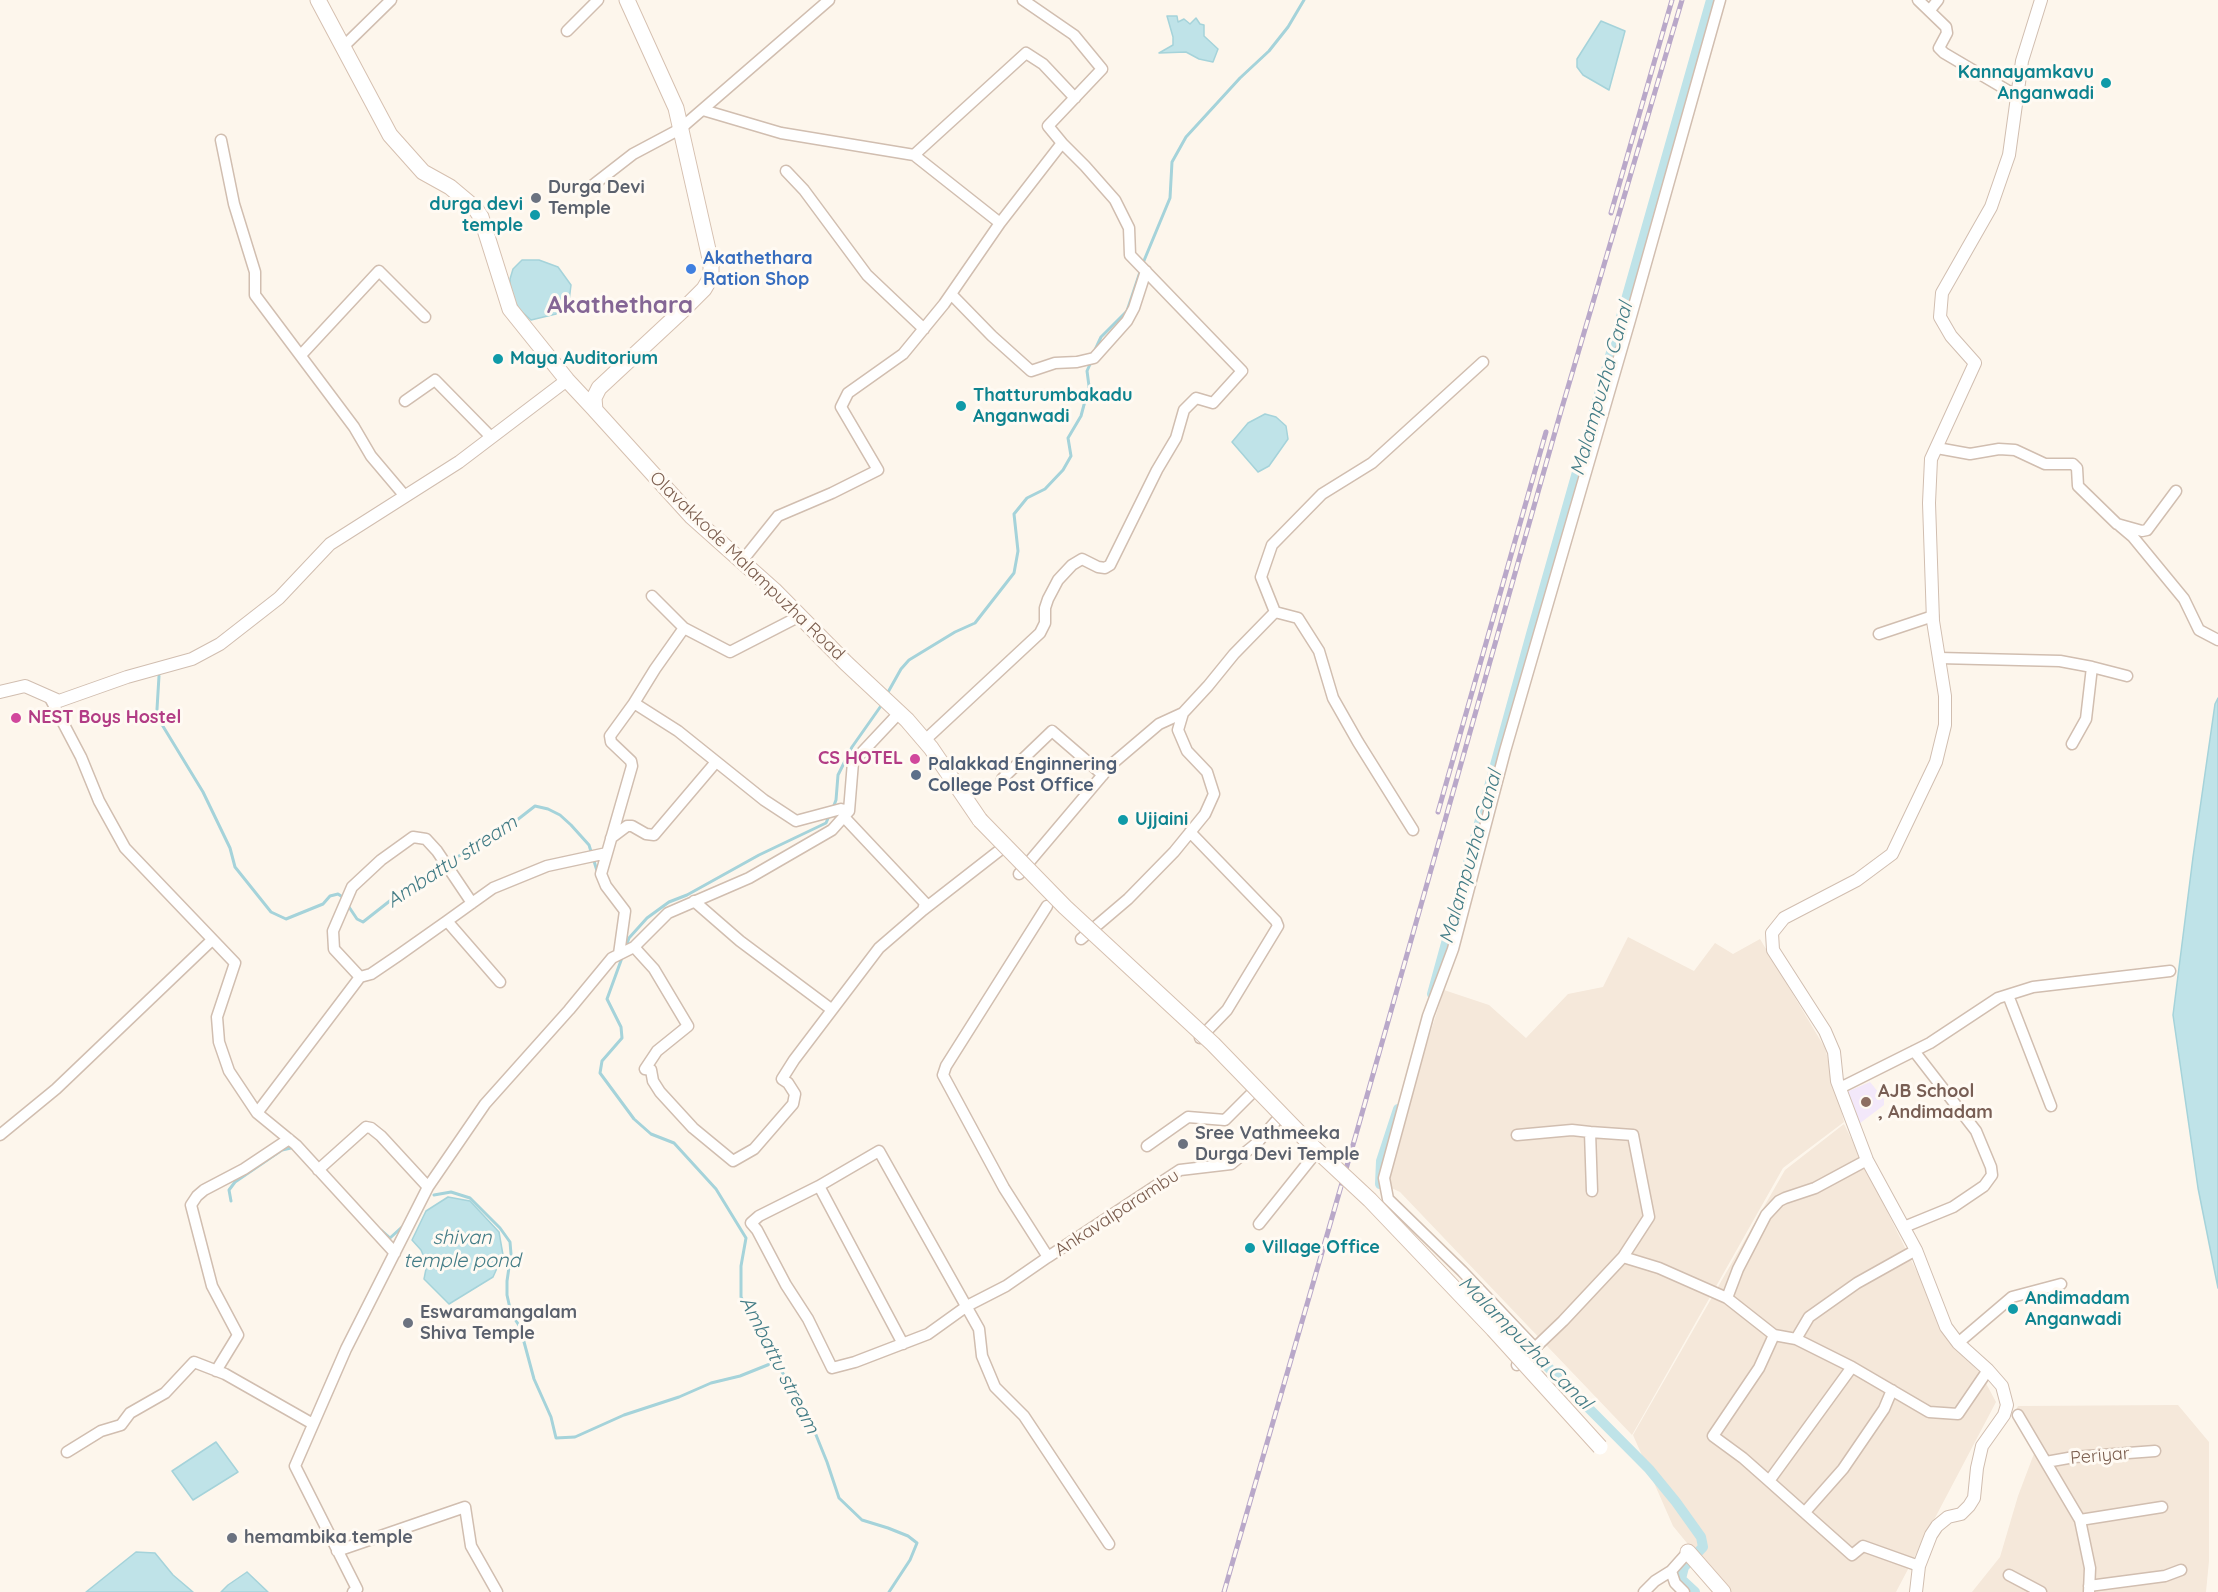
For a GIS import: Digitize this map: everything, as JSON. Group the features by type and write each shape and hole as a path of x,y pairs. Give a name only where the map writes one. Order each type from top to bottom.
{"main road":[{"name":"Olavakkode Malampuzha Road","path":"318,0 390,135 414,164 433,179 450,187 469,201 481,217 510,309 567,380 692,517 800,616 890,704 924,741 980,820 1065,907 1213,1044 1311,1145 1370,1200 1493,1329 1600,1447"},
{"path":"595,410 594,398 599,388 685,308 704,289 711,277 711,263 676,108 627,0"},
{"path":"1692,1557 1723,1592"}],"street":[{"path":"344,46 391,0"},
{"path":"567,31 598,0"},
{"path":"588,189 633,154 681,129 829,0"},
{"path":"924,741 1040,633 1045,622 1045,608 1048,599 1058,580 1072,565 1082,559 1098,567 1105,568 1110,565 1157,470 1176,438 1184,410 1196,398 1213,403 1242,371 1130,255 1129,228 1115,200 1048,126 1102,69 1074,35 1023,0"},
{"path":"1532,1349 1462,1271 1388,1199 1384,1178 1428,1016 1453,949 1505,751 1614,377 1720,0"},
{"path":"1918,0 1946,27 1947,33 1939,48 1944,53 2017,96"},
{"path":"1930,10 1938,0"},
{"path":"1916,1592 1920,1566 1931,1535 1937,1526 1948,1517 1961,1514 1974,1498 1982,1446 2004,1415 2007,1405 2001,1386 1988,1370 1958,1343 1946,1327 1916,1250 1868,1160 1840,1088 1834,1052 1825,1031 1773,950 1772,933 1784,918 1857,880 1892,854 1936,762 1945,724 1945,696 1933,616 1929,503 1931,459 1975,363 1952,336 1940,317 1942,292 1991,207 2009,155 2022,61 2041,0"},
{"path":"914,155 1026,53 1043,64 1075,98"},
{"path":"703,110 781,133 914,155 1000,223"},
{"path":"221,140 234,204 255,272 255,295 354,427 371,456 404,495"},
{"path":"741,561 778,516 878,470 841,407 848,393 903,354 951,294 1000,223 1062,143"},
{"path":"786,171 804,190 867,275 924,329"},
{"path":"301,356 380,271 425,317"},
{"path":"951,294 992,336 1031,371 1055,363 1077,362 1094,358 1127,321 1134,308 1146,271"},
{"path":"1275,612 1261,577 1272,545 1322,494 1372,463 1483,362"},
{"path":"405,401 435,380 491,437"},
{"path":"0,692 25,686 59,701 127,677 192,659 220,644 279,598 330,544 459,462 567,380"},
{"path":"1937,448 1970,454 1999,449 2015,450 2046,464 2073,464 2076,468 2078,486 2133,537 2184,599 2199,630 2218,640"},
{"path":"2117,524 2142,531 2147,530 2176,491"},
{"path":"652,596 684,628 730,652 800,616"},
{"path":"1018,874 1113,764 1159,724 1183,712 1208,686 1233,654 1275,612"},
{"path":"1275,612 1298,618 1319,651 1333,698 1413,830"},
{"path":"1879,634 1933,616"},
{"path":"611,838 632,766 631,761 611,742 610,736 684,628"},
{"path":"1939,658 2060,661 2127,676"},
{"path":"2072,744 2086,719 2092,667"},
{"path":"50,698 81,758 99,801 125,848 235,963 217,1017 219,1042 229,1071 257,1113 289,1139 395,1254"},
{"path":"634,703 678,731 764,800 796,821 823,812 845,812 925,903 923,910"},
{"path":"356,1591 295,1466 346,1348 428,1187 484,1104 569,1010 612,958 633,947 668,913 749,878 832,830 845,812 853,762 890,704"},
{"path":"1081,939 1128,899 1174,852 1205,814 1214,794 1207,772 1187,751 1178,730 1183,712"},
{"path":"1002,779 1052,731 1103,775"},
{"path":"619,954 625,911 606,886 601,874 599,855 611,838 627,826 654,835 716,762"},
{"path":"1190,832 1276,921 1278,926 1227,1010 1200,1039"},
{"path":"360,977 334,950 333,931 352,887 381,860 412,837 426,839 472,903"},
{"path":"633,947 654,969 688,1026 657,1051 645,1069 651,1070 653,1081 660,1092 693,1128 733,1161 753,1149 793,1104 795,1094 788,1083 782,1079 831,1009 879,948 923,910 1000,850"},
{"path":"257,1113 360,977 371,974 493,888 547,866 599,855"},
{"path":"694,901 740,941 831,1009"},
{"path":"1047,906 946,1066 944,1075 1004,1188 1048,1257"},
{"path":"447,921 500,982"},
{"path":"0,1135 56,1089 212,940"},
{"path":"1840,1088 1930,1043 1998,998 2033,987 2170,971"},
{"path":"2008,995 2051,1106"},
{"path":"1904,1227 1953,1207 1984,1186 1992,1176 1991,1167 1976,1131 1914,1051"},
{"path":"1147,1146 1188,1117 1225,1120 1251,1094"},
{"name":"Ankavalparambu","path":"819,1186 759,1216 751,1223 808,1319 832,1368 855,1362 928,1334 967,1306 1006,1286 1180,1170 1232,1164 1257,1143 1276,1121"},
{"path":"318,1170 366,1127 381,1136 428,1187"},
{"path":"1517,1135 1572,1130 1633,1136 1648,1216 1623,1257 1563,1321 1517,1365"},
{"path":"1590,1132 1592,1191"},
{"path":"216,1371 238,1335 212,1286 191,1205 204,1190 244,1169 289,1139"},
{"path":"903,1344 819,1186 879,1151 979,1329 982,1356 995,1387 1024,1416 1109,1544"},
{"path":"1259,1224 1311,1159"},
{"path":"1727,1298 1738,1269 1766,1215 1779,1202 1785,1197 1815,1188 1868,1160"},
{"path":"1389,1234 1403,1214"},
{"path":"1796,1339 1809,1317 1857,1283 1916,1250"},
{"path":"1623,1257 1659,1268 1727,1298 1774,1335 1796,1339 1852,1367 1929,1412 1958,1414 1988,1370"},
{"path":"1958,1343 2012,1297 2061,1284"},
{"path":"1774,1335 1758,1368 1713,1436 1743,1458 1852,1556 1863,1546 1920,1566"},
{"path":"66,1452 101,1431 121,1425 130,1413 165,1393 194,1362 216,1371 313,1424"},
{"path":"1769,1481 1852,1367"},
{"path":"1805,1512 1843,1469 1884,1409 1892,1390"},
{"path":"2018,1415 2080,1520 2090,1568 2089,1589 2165,1576 2181,1570"},
{"name":"Periyar","path":"2046,1462 2074,1457 2155,1451"},
{"path":"337,1551 465,1507 471,1546 497,1592"},
{"path":"2080,1520 2162,1507"},
{"path":"1644,1592 1655,1581 1692,1557"},
{"path":"1671,1571 1675,1583 1684,1592"},
{"path":"2009,1575 2041,1592"}],"shaded area":[{"path":"1628,937 1694,971 1715,943 1733,954 1760,939 1825,1048 1844,1122 1783,1168 1632,1435 1400,1192 1385,1185 1404,1115 1444,990 1489,1005 1526,1038 1568,994 1603,987"},
{"name":"AJB School , Andimadam","path":"1870,1082 1884,1099 1884,1105 1859,1124 1844,1093"},
{"path":"1844,1124 1954,1347 1980,1372 1996,1402 1896,1592 1727,1592 1673,1526 1633,1435 1785,1170"},
{"path":"2178,1405 2209,1442 2209,1561 2206,1592 1972,1592 2000,1557 2018,1496 2035,1451 2013,1416 2018,1406"}],"water":[{"path":"1167,16 1177,16 1178,22 1184,19 1190,24 1196,18 1200,24 1204,25 1204,36 1218,49 1213,62 1199,59 1186,52 1159,53 1173,45"},
{"path":"1601,21 1625,31 1609,90 1583,75 1577,67 1577,59"},
{"path":"522,260 539,260 558,267 571,285 569,301 556,314 531,320 520,310 511,296 510,279 513,269"},
{"path":"1265,414 1276,417 1286,426 1288,439 1269,466 1258,472 1232,442 1248,423"},
{"path":"2218,698 2218,1288 2198,1188 2173,1015 2193,857 2215,704"},
{"name":"shivan temple pond","path":"448,1197 470,1201 499,1232 503,1255 493,1277 449,1304 424,1279 427,1264 421,1250 412,1240 426,1211"},
{"path":"216,1442 238,1472 193,1500 172,1471"},
{"path":"136,1552 155,1553 173,1575 193,1592 86,1592"},
{"path":"247,1572 268,1592 221,1592 228,1585"}],"waterway":[{"path":"1143,263 1170,198 1172,162 1186,137 1240,78 1269,51 1288,27 1304,0"},
{"name":"Malampuzha Canal","path":"1432,994 1531,634 1711,0"},
{"path":"1095,350 1101,337 1127,311 1141,269"},
{"path":"887,694 901,669 909,660 955,632 975,623 1014,573 1018,551 1014,514 1027,498 1045,489 1063,470 1071,456 1068,438 1081,416 1089,386 1087,371 1091,362"},
{"name":"Ambattu stream","path":"159,676 157,709 161,723 203,792 230,848 235,867 271,912 286,919 323,904 330,896 338,894 344,898"},
{"path":"833,808 838,775 852,747 883,703"},
{"name":"Ambattu stream","path":"447,862 494,838 535,806 560,815 571,825 589,845 598,874"},
{"name":"Ambattu stream","path":"625,949 629,938 647,918 669,902 687,895 759,855 826,823 829,816"},
{"name":"Ambattu stream","path":"347,904 357,919 363,922 410,885 442,865"},
{"name":"Ambattu stream","path":"623,955 607,999 621,1027 622,1038 602,1061 600,1073 634,1119 651,1134 674,1143 716,1189 746,1238 741,1266 741,1297 814,1430 839,1498 862,1520 908,1536 917,1543 910,1560 889,1592"},
{"name":"Malampuzha Canal","path":"1380,1184 1381,1161 1398,1109"},
{"path":"231,1201 229,1190 235,1182 282,1150 291,1148"},
{"path":"434,1195 451,1192 470,1198 500,1228 510,1242 507,1295 511,1313 520,1327 534,1379 551,1417 556,1438 575,1437 624,1415 775,1362"},
{"path":"381,1230 390,1238 402,1227"},
{"name":"Malampuzha Canal","path":"1526,1345 1649,1469 1701,1537 1703,1547 1684,1567 1681,1579 1695,1592"}],"railway":[{"path":"1611,213 1672,0"},
{"path":"1224,1592 1561,411 1682,0"},
{"path":"1438,812 1546,432"}],"place":[{"name":"Kannayamkavu Anganwadi","path":"2106,83"},
{"name":"Durga Devi Temple","path":"536,198"},
{"name":"durga devi temple","path":"535,215"},
{"name":"Akathethara Ration Shop","path":"691,269"},
{"name":"Maya Auditorium","path":"498,359"},
{"name":"Thatturumbakadu Anganwadi","path":"961,406"},
{"name":"NEST Boys Hostel","path":"16,718"},
{"name":"CS HOTEL","path":"915,759"},
{"name":"Palakkad Enginnering College Post Office","path":"916,775"},
{"name":"Ujjaini","path":"1123,820"},
{"name":"AJB School , Andimadam","path":"1866,1102"},
{"name":"Sree Vathmeeka Durga Devi Temple","path":"1183,1144"},
{"name":"Village Office","path":"1250,1248"},
{"name":"Andimadam Anganwadi","path":"2013,1309"},
{"name":"Eswaramangalam Shiva Temple","path":"408,1323"},
{"name":"hemambika temple","path":"232,1538"}],"district":[{"name":"Akathethara","path":"620,306"}]}
